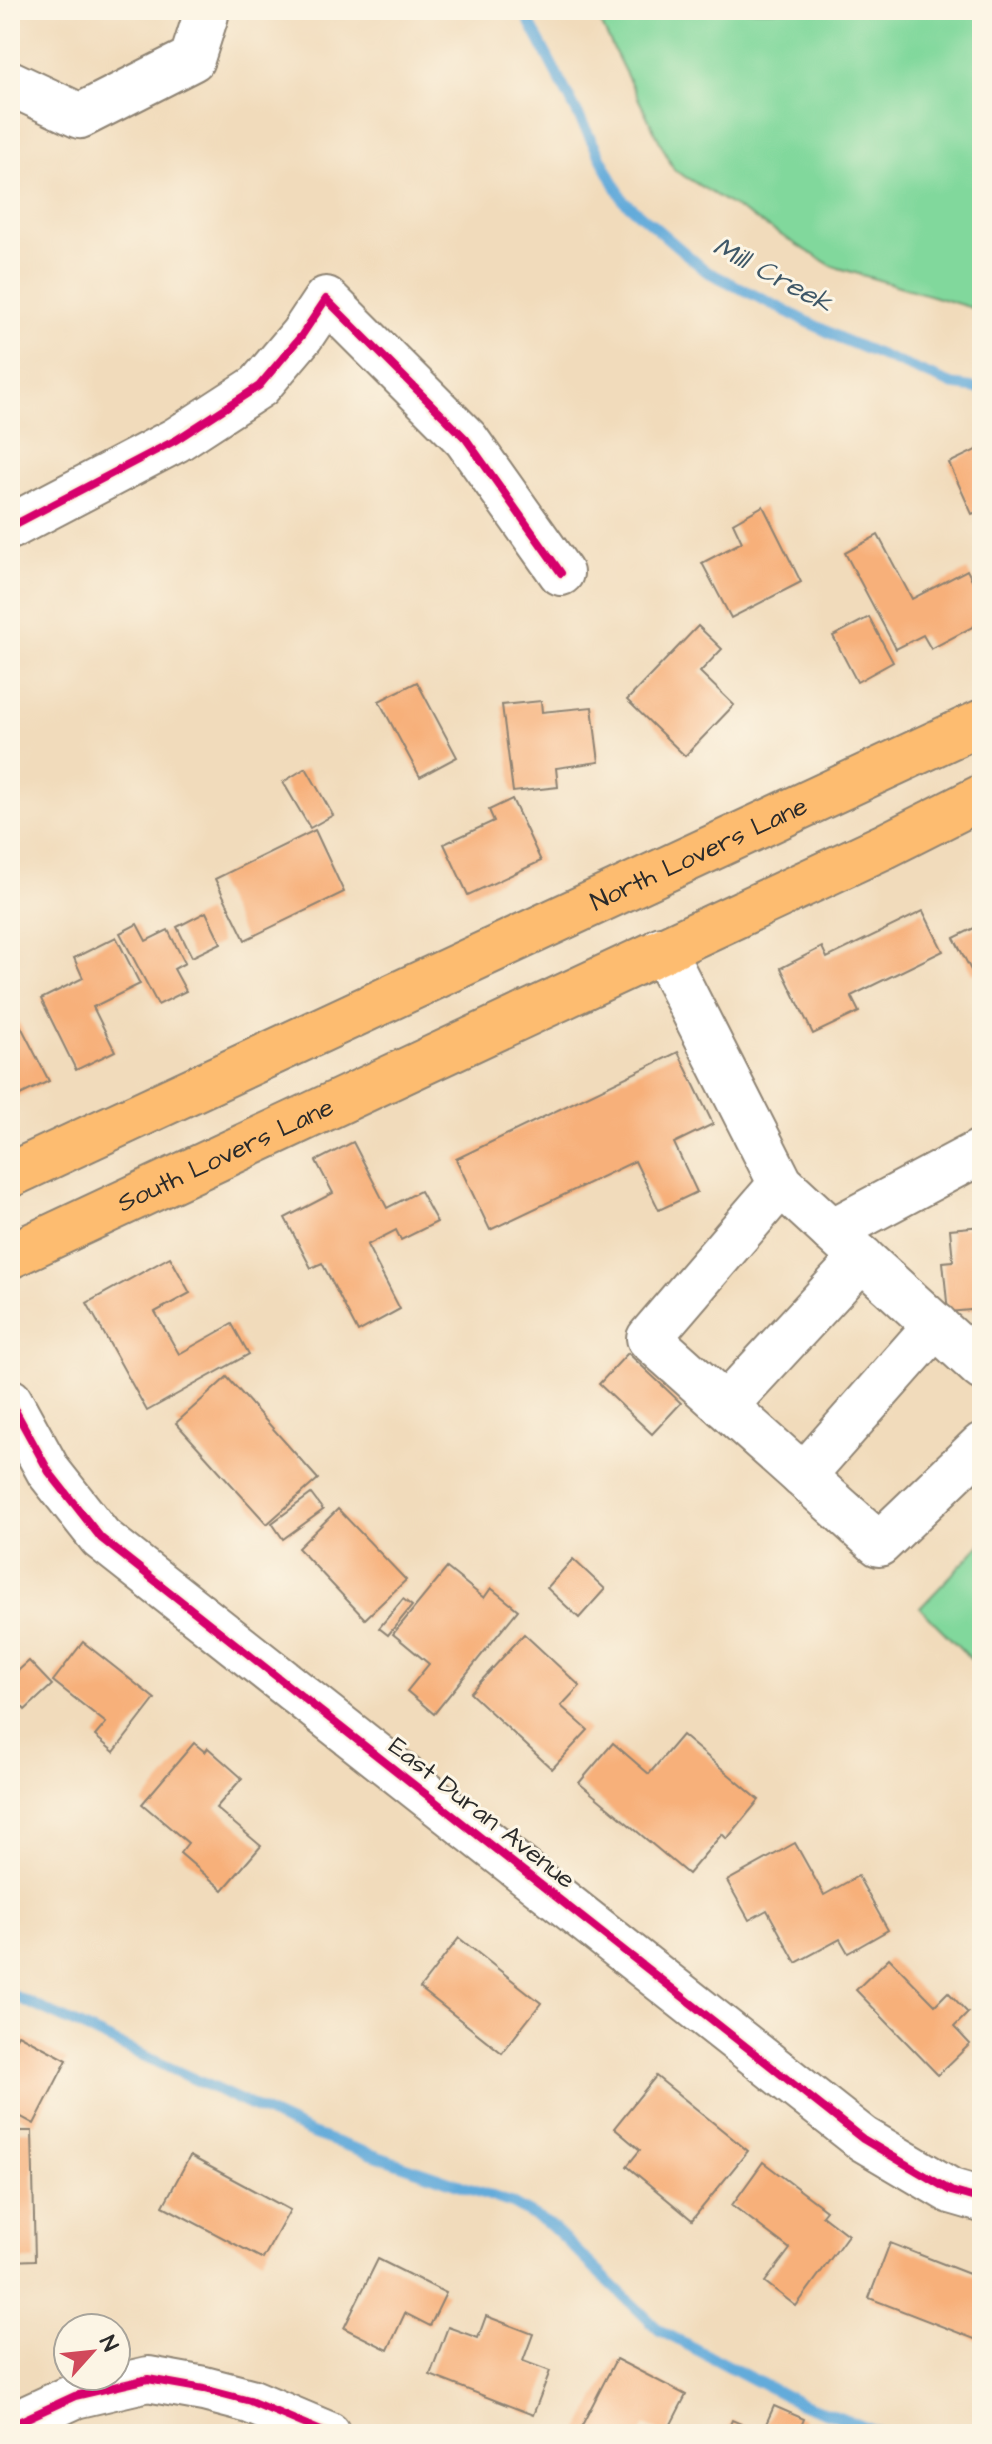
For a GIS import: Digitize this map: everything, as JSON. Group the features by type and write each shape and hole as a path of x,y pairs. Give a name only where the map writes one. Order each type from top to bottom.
{"main road":[{"name":"North Lovers Lane","path":"10,1175 982,722"},
{"path":"662,949 885,846 982,797"},
{"name":"South Lovers Lane","path":"10,1256 662,949"}],"street":[{"path":"10,83 80,116 192,59 208,12"},
{"path":"10,527 176,440 259,386 302,335 326,299 466,439 561,573"},
{"path":"662,949 781,1184 982,1368"},
{"path":"725,1406 847,1245 982,1151"},
{"path":"781,1184 649,1338 879,1544 982,1445"},
{"path":"803,1476 936,1325"},
{"name":"East Duran Avenue","path":"10,1401 49,1472 101,1538 863,2139 951,2191 982,2200"},
{"path":"10,2426 75,2396 148,2379 250,2401 328,2434"}],"green space":[{"path":"594,10 982,10 982,311 832,266 674,170"},
{"path":"982,1543 982,1670 920,1608"}],"building":[{"path":"982,447 982,510 972,514 949,463"},
{"path":"763,506 801,582 731,618 702,563 742,542 733,523"},
{"path":"878,535 912,599 967,570 982,598 982,622 931,649 923,635 896,649 845,553"},
{"path":"869,617 893,662 857,682 833,636"},
{"path":"698,626 722,649 700,672 734,705 685,756 627,700"},
{"path":"417,682 457,757 420,777 379,701"},
{"path":"541,701 542,712 592,707 599,762 556,768 558,787 513,792 502,705"},
{"path":"306,768 333,815 310,828 283,782"},
{"path":"512,799 541,861 468,895 444,844 494,821 489,810"},
{"path":"315,830 344,892 245,940 215,879"},
{"path":"923,911 943,951 851,996 859,1012 813,1034 781,968 822,947 827,958"},
{"path":"206,912 221,943 192,957 177,927"},
{"path":"137,924 146,941 168,930 185,963 174,969 186,991 158,1005 120,933"},
{"path":"982,924 982,970 973,974 954,938"},
{"path":"116,937 140,984 93,1007 115,1051 76,1070 41,999 83,978 74,958"},
{"path":"10,1005 49,1081 10,1100"},
{"path":"678,1052 713,1124 674,1143 697,1192 659,1210 635,1161 490,1230 456,1159"},
{"path":"353,1142 387,1208 420,1191 437,1222 401,1240 396,1230 367,1245 400,1309 358,1332 322,1263 311,1268 285,1218 333,1193 316,1161"},
{"path":"982,1226 982,1309 948,1312 943,1262 953,1261 950,1229"},
{"path":"170,1257 190,1293 155,1312 179,1354 232,1324 249,1354 147,1411 87,1303"},
{"path":"628,1353 681,1403 652,1434 599,1384"},
{"path":"227,1377 318,1479 267,1524 176,1423"},
{"path":"311,1494 323,1510 283,1539 272,1523"},
{"path":"338,1509 406,1580 365,1619 298,1548"},
{"path":"573,1559 605,1589 579,1618 547,1588"},
{"path":"447,1568 484,1598 491,1588 518,1610 434,1714 407,1691 429,1664 393,1634"},
{"path":"403,1599 412,1606 388,1635 379,1628"},
{"path":"524,1634 580,1686 561,1706 588,1730 552,1769 470,1693"},
{"path":"83,1642 155,1699 114,1752 95,1736 106,1723 53,1681"},
{"path":"29,1661 52,1685 25,1710 10,1693 10,1678"},
{"path":"682,1735 759,1800 727,1839 722,1834 688,1874 579,1783 613,1743 649,1774"},
{"path":"194,1743 205,1752 208,1748 242,1778 216,1808 261,1846 223,1890 180,1853 188,1843 142,1804"},
{"path":"795,1843 824,1895 858,1876 888,1930 848,1953 840,1939 796,1963 767,1910 749,1920 727,1881"},
{"path":"459,1938 541,2003 502,2053 420,1988"},
{"path":"889,1958 935,2005 948,1992 968,2013 954,2027 970,2044 938,2075 856,1990"},
{"path":"18,2034 67,2060 34,2124 10,2111 10,2048"},
{"path":"656,2076 748,2151 692,2220 627,2166 640,2150 614,2128"},
{"path":"10,2131 32,2131 35,2260 10,2261"},
{"path":"190,2156 290,2210 263,2259 163,2206"},
{"path":"763,2162 826,2210 822,2215 848,2235 796,2306 765,2282 790,2249 732,2205"},
{"path":"890,2243 982,2279 982,2328 977,2340 869,2298"},
{"path":"378,2259 446,2293 430,2326 405,2313 388,2350 344,2328"},
{"path":"486,2316 533,2334 523,2361 550,2371 533,2415 430,2375 448,2327 478,2338"},
{"path":"616,2359 686,2395 666,2434 645,2425 640,2434 585,2434 579,2431"},
{"path":"774,2406 804,2419 798,2434 726,2434 732,2420 762,2433"}],"waterway":[{"name":"Mill Creek","path":"523,10 623,200 706,271 844,340 953,385 982,389"},
{"path":"10,1994 313,2134 511,2203 550,2225 659,2330 799,2403 883,2434"}],"cycle path":[{"path":"10,527 176,440 259,386 302,335 326,299 466,439 561,573"},
{"path":"10,1401 49,1472 101,1538 863,2139 951,2191 982,2200"},
{"path":"10,2426 75,2396 148,2379 250,2401 328,2434"}]}
